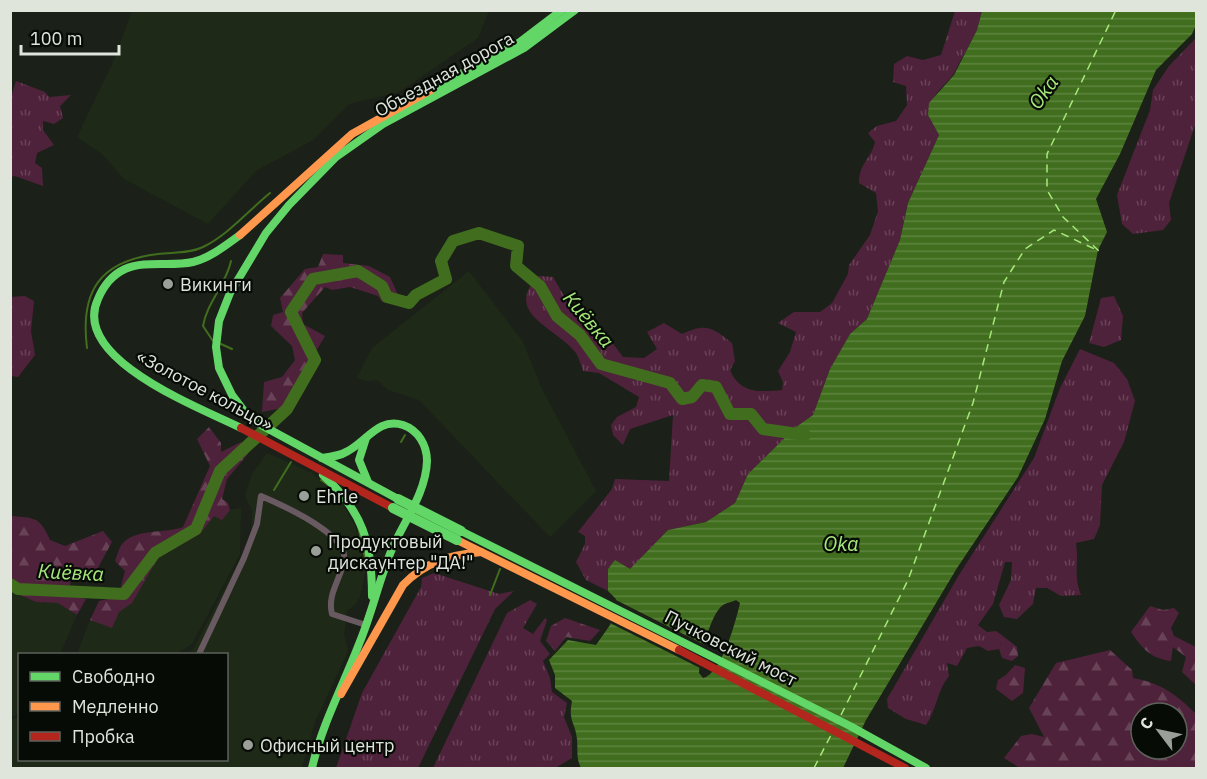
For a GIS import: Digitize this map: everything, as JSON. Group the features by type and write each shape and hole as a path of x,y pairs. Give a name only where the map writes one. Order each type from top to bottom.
{"main road":[{"name":"Объездная дорога","path":"352,139 410,99 488,61 547,25 562,10"},
{"name":"Объездная дорога","path":"352,139 492,68 552,31 575,10"},
{"name":"«Золотое кольцо»","path":"316,462 250,419 232,399 222,376 216,348 221,309 243,270 280,216 352,139"},
{"name":"«Золотое кольцо»","path":"352,139 244,232 203,259 149,263 125,270 103,288 95,306 94,323 99,341 113,359 137,374 396,504"},
{"path":"312,768 322,729 366,625 380,578 411,511 427,459 421,438 404,425 389,423 367,434 352,449 336,457 316,462"},
{"path":"367,434 359,460 370,484"},
{"path":"316,462 370,484 396,504 518,564"},
{"path":"316,462 350,501 366,531 373,568 372,606"},
{"path":"459,535 481,552 518,564"},
{"path":"333,704 347,687 403,585 423,566 445,556 481,552"},
{"name":"Пучковский мост","path":"518,564 905,768"},
{"name":"Пучковский мост","path":"518,564 850,726 926,768"}],"street":[{"path":"199,653 244,558 256,524 261,496 317,523 343,546 345,559 329,603 332,614 366,625"}],"shaded area":[{"path":"132,10 489,11 478,38 399,92 349,104 313,140 256,171 208,224 124,179 103,155 77,137 113,62"},
{"path":"469,271 523,342 541,387 596,491 550,537 419,400 388,390 377,380 368,381 357,378 372,348"},
{"path":"267,453 312,473 339,498 355,526 366,569 360,596 355,605 347,611 344,635 348,649 346,656 315,722 302,768 11,768 10,720 18,717 18,761 228,761 228,653 188,653 194,648 247,545 252,526 252,510 245,496 252,474"},
{"path":"241,508 240,554 192,644 178,653 77,653 90,620 112,627 119,612 158,558 200,534 217,512"},
{"path":"10,591 36,602 58,603 77,615 60,653 18,653 18,714 11,717"}],"green space":[{"path":"955,11 982,11 977,30 953,75 936,94 928,115 939,135 908,203 900,240 867,319 850,334 830,369 813,415 796,427 748,474 735,503 706,522 668,530 630,570 615,561 608,569 608,591 586,580 576,562 585,544 585,536 578,532 612,489 615,479 669,481 673,415 630,429 623,445 613,435 611,425 617,417 636,407 639,397 599,373 583,371 576,353 536,319 529,310 526,300 529,289 539,276 553,277 574,313 591,328 608,337 623,357 644,358 657,349 647,332 664,323 682,334 703,328 714,330 732,343 735,361 730,370 739,384 758,391 782,390 783,382 778,371 790,352 796,332 778,323 794,312 820,312 832,303 848,274 849,265 870,235 878,211 876,193 859,183 861,171 875,142 868,133 877,126 896,121 907,105 906,86 893,82 894,64 907,56 923,60 941,55"},
{"path":"1196,38 1196,122 1169,203 1171,220 1163,230 1133,234 1122,224 1117,195 1150,110 1153,90 1169,66"},
{"path":"16,81 45,92 49,97 71,95 60,106 63,118 54,124 43,121 43,130 54,145 37,153 35,163 42,168 43,186 15,176 11,177 11,97"},
{"path":"323,254 343,255 343,263 369,266 390,277 398,295 382,302 378,296 350,287 332,290 325,287 302,313 303,324 325,336 282,408 262,412 264,382 282,377 295,360 292,346 271,326 273,315 283,312 280,298 305,269 318,267"},
{"path":"25,296 34,301 31,331 35,355 18,377 11,376 11,297"},
{"path":"1114,296 1123,316 1121,340 1104,347 1089,343 1101,298"},
{"path":"1080,349 1114,363 1127,379 1135,401 1124,442 1102,485 1100,525 1094,539 1076,543 1077,581 1081,595 1061,596 1047,588 1036,588 1033,604 1017,619 1004,617 999,605 1011,580 1012,562 1005,562 993,604 978,625 987,632 996,631 1003,636 999,649 988,651 979,646 967,648 957,666 947,663 949,676 926,725 906,719 888,708 887,699 959,575 1034,458 1060,388"},
{"path":"209,427 221,443 221,452 241,442 248,454 227,479 222,499 228,503 230,510 222,520 214,516 200,534 158,558 132,603 119,612 112,628 90,620 99,601 118,597 125,571 115,561 123,543 143,533 183,527 210,466 197,439"},
{"path":"11,516 36,520 50,540 65,546 103,531 112,542 95,573 71,578 69,595 86,599 77,615 58,603 36,602 11,591"},
{"path":"434,573 499,594 514,591 495,609 418,768 336,768 362,693 421,587 422,578"},
{"path":"530,600 537,604 523,628 533,634 545,618 547,620 540,641 550,654 543,661 550,678 552,692 567,703 564,717 572,737 572,758 555,768 433,768 507,613"},
{"path":"1150,606 1163,610 1174,608 1179,613 1171,628 1174,636 1196,647 1196,685 1182,672 1186,657 1173,647 1171,661 1158,658 1143,647 1131,632"},
{"path":"565,618 600,630 590,641 566,637 555,651 546,641 551,626"},
{"path":"1003,636 1017,647 1018,656 1012,661 1002,658 999,649"},
{"path":"1110,650 1132,670 1133,678 1152,683 1182,701 1129,701 1129,761 1189,761 1189,708 1196,714 1196,768 1020,768 1004,758 1021,736 1032,734 1044,737 1029,708 1056,663"},
{"path":"1015,665 1025,668 1023,693 1012,701 996,689 998,680"}],"water":[{"name":"Oka","path":"982,11 1196,11 1196,25 1192,34 1156,70 1120,154 1096,199 1107,232 1098,250 1085,316 1062,361 1045,419 1018,477 957,568 866,720 843,768 581,768 576,733 571,718 572,701 555,688 555,675 549,660 568,640 596,645 610,625 616,599 608,591 608,569 615,560 630,569 668,530 706,522 735,503 748,474 796,427 813,415 830,369 850,334 867,319 900,240 908,203 939,135 928,115 929,103 954,75 977,30","holes":["736,600 740,603 732,633 722,657 710,674 703,678 699,673 701,657 714,617 724,604"]}],"pier":[{"path":"612,598 707,646 702,669 608,622"}],"waterway":[{"path":"87,348 87,311 91,295 108,272 138,258 186,252 203,247 230,229 270,193"},
{"name":"Киёвка","path":"10,584 18,589 124,594 155,553 196,529 220,471 287,409 315,360 291,312 313,279 358,271 382,286 387,297 409,303 416,295 446,279 441,261 453,241 479,233 518,246 516,266 540,286 557,316 580,335 601,364 670,383 682,399 692,397 702,385 716,387 730,414 751,414 763,429 805,435"},
{"path":"213,341 203,326 205,317 229,270 231,261"},
{"path":"221,344 232,349"},
{"path":"401,442 405,435"},
{"path":"274,490 291,462"},
{"path":"321,480 328,485"},
{"path":"358,526 367,567"},
{"path":"490,595 500,569"}],"ferry route":[{"path":"841,715 908,580 973,403 1004,282 1025,249 1054,230 1099,251 1063,217 1047,190 1047,154 1116,10"},
{"path":"814,768 831,735"}],"traffic: fast":[{"path":"431,90 520,42 562,10"},
{"path":"398,499 250,419 232,395 219,368 216,347 219,321 230,293 266,233 289,205 336,157 383,124 524,48 575,10"},
{"path":"240,235 206,258 193,262 141,265 125,269 108,282 100,295 94,321 103,342 120,361 171,394 241,428"},
{"path":"312,768 321,736 364,632 387,561 419,496 427,461 423,444 417,434 408,427 395,423 380,427 345,453 322,458"},
{"path":"366,438 359,460 368,482"},
{"path":"323,475 348,502 362,529 370,560 372,596"},
{"path":"398,499 461,531"},
{"path":"393,508 457,540"},
{"path":"461,531 850,726 926,768"}],"traffic: slow":[{"path":"240,235 352,134 431,90"},
{"path":"457,540 679,650"},
{"path":"341,694 403,585 429,565 459,555 481,552"}],"traffic: jam":[{"path":"241,428 393,508"},
{"path":"679,650 905,768"}],"place":[{"name":"Викинги","path":"168,284"},
{"name":"Ehrle","path":"304,496"},
{"name":"Продуктовый дискаунтер \"ДА!\"","path":"316,551"},
{"name":"Офисный центр","path":"248,745"}]}
